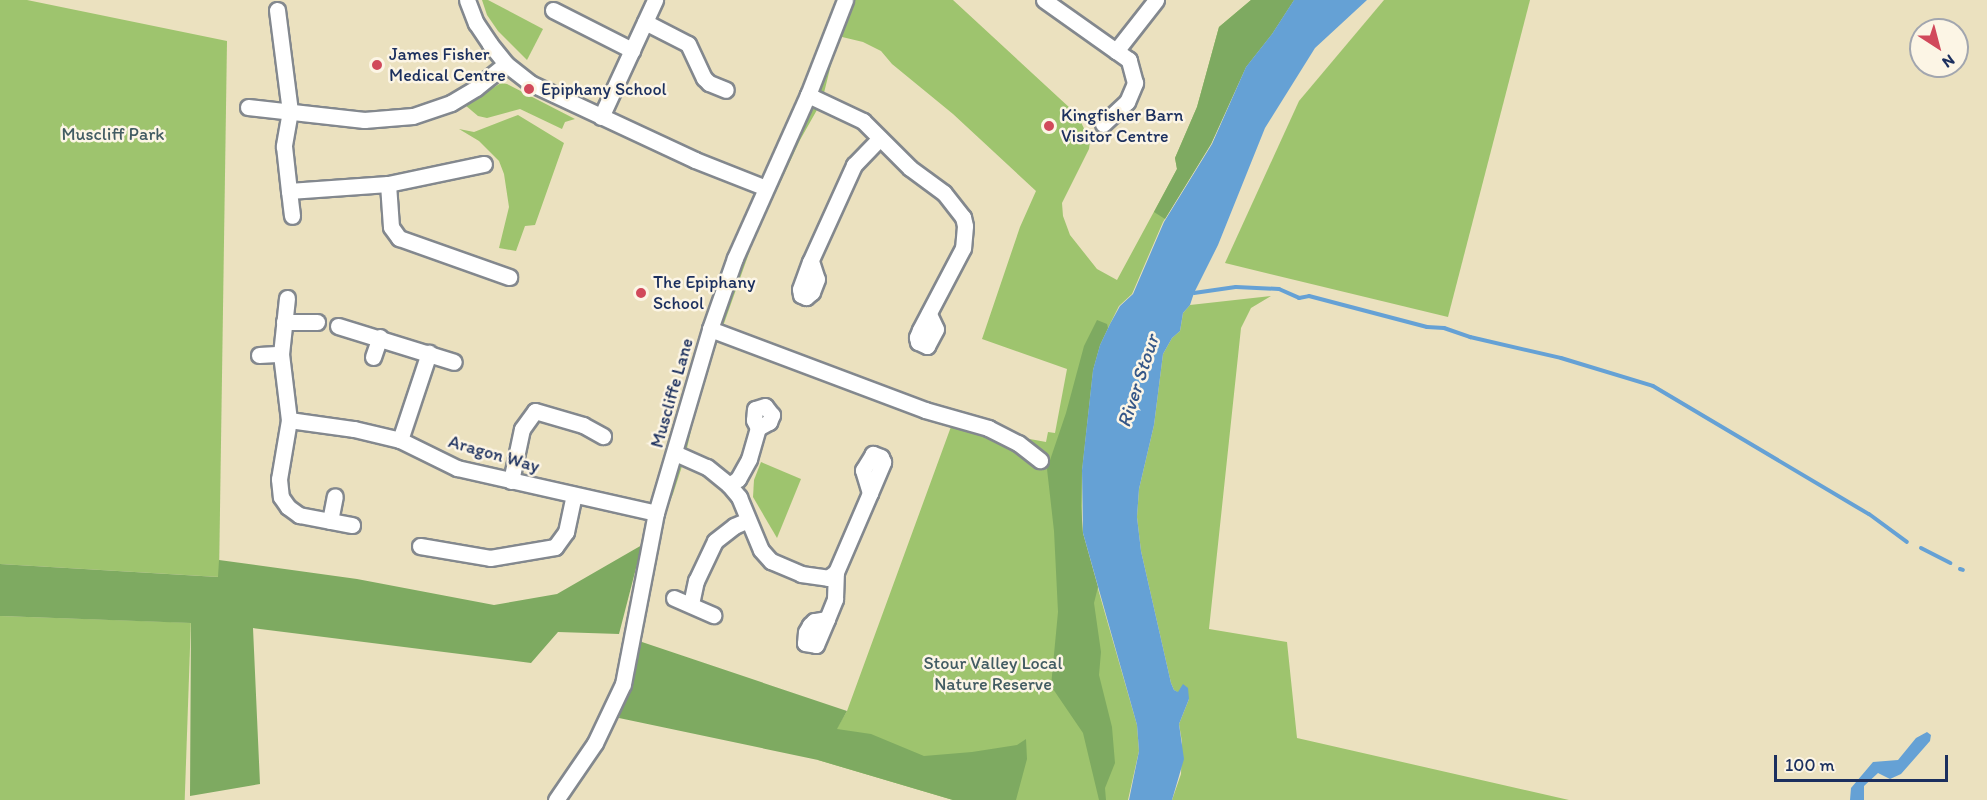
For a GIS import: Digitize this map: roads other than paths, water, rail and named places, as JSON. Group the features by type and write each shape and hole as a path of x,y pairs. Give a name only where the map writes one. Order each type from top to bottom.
{"street":[{"path":"467,0 476,23 506,64 530,83 695,160 766,188"},
{"path":"601,117 655,0"},
{"name":"Muscliffe Lane","path":"556,800 595,743 623,684 656,513 710,328 735,258 808,95 845,0"},
{"path":"1044,0 1128,60 1135,83 1127,102 1103,124"},
{"path":"1116,51 1156,0"},
{"path":"277,10 290,111 284,146 292,216"},
{"path":"553,10 632,50"},
{"path":"645,22 688,44 704,78 709,83 726,90"},
{"path":"248,107 364,120 412,116 451,103 476,88 506,64"},
{"path":"808,95 851,114 868,125 910,168 944,194 963,217 965,226 963,248 928,314"},
{"path":"811,261 854,165 880,138"},
{"path":"289,190 388,184 484,164"},
{"path":"388,184 392,227 399,238 509,277"},
{"path":"287,298 281,354 289,420 279,479 281,497 288,507 299,515 352,525"},
{"path":"284,322 317,322"},
{"path":"338,326 380,337 454,362"},
{"path":"710,328 925,410 988,428 1018,443 1040,460"},
{"path":"373,357 380,337"},
{"path":"259,355 281,354"},
{"path":"400,440 429,354"},
{"path":"511,481 522,429 532,405 583,425 603,436"},
{"name":"Aragon Way","path":"289,420 354,429 400,440 457,468 656,513"},
{"path":"729,485 738,478 749,459 758,428"},
{"path":"675,453 707,467 740,497 761,550 771,561 801,574 828,578 836,573"},
{"path":"827,619 835,599 836,573 870,493"},
{"path":"420,546 490,558 555,547 566,532 574,495"},
{"path":"330,521 335,496"},
{"path":"691,604 696,581 715,541 724,532 748,520"},
{"path":"674,598 713,615"}],"water":[{"name":"River Stour","path":"1294,0 1367,0 1315,48 1265,128 1218,245 1190,305 1183,313 1180,331 1172,338 1163,354 1154,425 1139,489 1137,517 1141,551 1171,683 1174,690 1178,692 1183,684 1188,688 1189,699 1179,724 1184,759 1172,800 1129,800 1139,751 1137,725 1083,533 1082,470 1093,370 1100,345 1110,324 1120,306 1133,294 1164,222 1212,144 1246,67 1272,34"},
{"path":"1927,732 1931,735 1930,741 1901,774 1890,779 1878,773 1864,786 1864,800 1850,800 1851,788 1873,762 1898,760 1916,738"}],"waterway":[{"path":"1194,293 1236,287 1279,289 1299,298 1309,296 1427,327 1444,328 1470,337 1561,358 1653,386 1869,514 1907,542"},
{"path":"1921,548 1950,563"}],"place":[{"name":"James Fisher Medical Centre","path":"377,65"},
{"name":"Epiphany School","path":"529,89"},
{"name":"Kingfisher Barn Visitor Centre","path":"1049,126"},
{"name":"The Epiphany School","path":"641,293"}],"park label":[{"name":"Muscliff Park","path":"113,134"},
{"name":"Stour Valley Local Nature Reserve","path":"993,674"}]}
